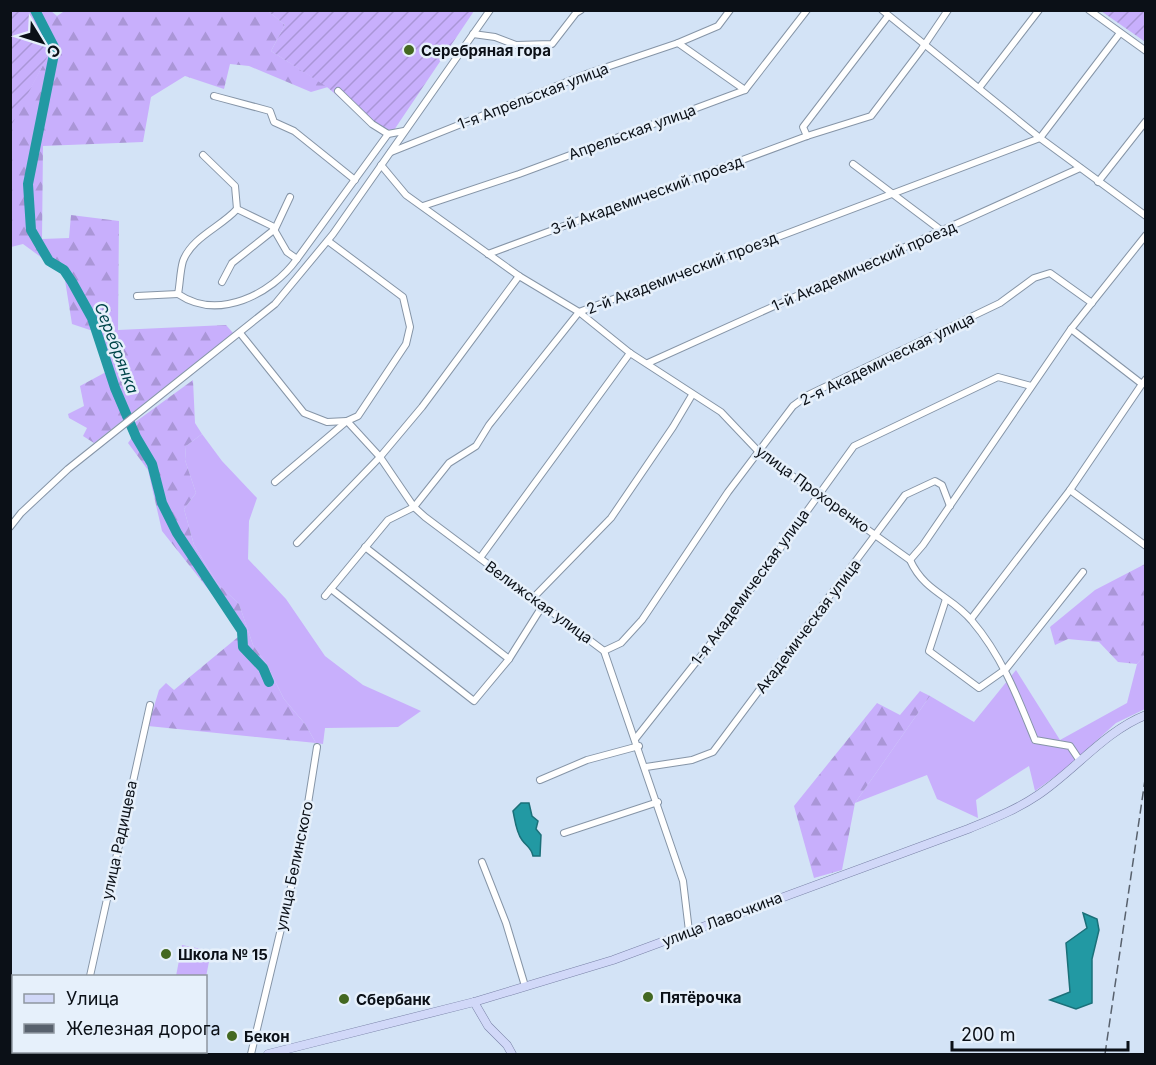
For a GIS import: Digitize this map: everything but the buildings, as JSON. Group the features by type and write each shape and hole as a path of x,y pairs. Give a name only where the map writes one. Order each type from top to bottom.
{"main road":[{"name":"улица Лавочкина","path":"268,1054 281,1053 474,1002 613,960 1010,812 1039,794 1120,729 1146,715"},
{"path":"474,1002 488,1026 507,1045 512,1054"}],"street":[{"path":"10,527 46,488 275,304 327,241 490,10"},
{"path":"473,34 495,37 516,45 552,44 576,13 581,10"},
{"name":"1-я Апрельская улица","path":"390,152 590,73 678,43 718,26 730,10"},
{"path":"678,43 745,90 807,10"},
{"path":"882,10 923,46 1040,138 1146,216"},
{"name":"3-й Академический проезд","path":"488,254 807,136 871,116 948,10"},
{"path":"979,88 1039,10"},
{"path":"1089,10 1146,51"},
{"path":"807,136 803,127 888,16"},
{"path":"1040,138 1120,33"},
{"name":"Апрельская улица","path":"423,206 519,174 745,90"},
{"path":"338,91 365,118 388,134"},
{"path":"214,96 270,111 274,122 294,131 355,180"},
{"path":"1098,182 1146,121"},
{"path":"137,296 178,294 189,301 225,307 266,290 287,272 388,134 405,130"},
{"name":"2-й Академический проезд","path":"414,507 449,463 476,446 489,424 579,312 1040,138"},
{"path":"178,294 183,261 193,246 200,238 225,222 237,209 238,197 235,186 203,155"},
{"path":"853,164 942,231"},
{"name":"улица Прохоренко","path":"381,165 406,195 519,276 579,312 630,353 721,412 759,452 910,560 918,577 971,619 1006,669 1035,740 1070,746 1080,761"},
{"name":"1-й Академический проезд","path":"648,363 1080,168"},
{"path":"222,282 232,264 275,229 290,197"},
{"path":"237,209 275,229 287,252 297,259"},
{"path":"910,560 950,506 1071,329 1146,235"},
{"path":"275,482 346,421 358,416 406,344 410,327 403,297 327,241"},
{"name":"2-я Академическая улица","path":"604,651 621,643 642,620 759,452 793,406 808,395 1000,303 1034,278 1050,273 1092,303"},
{"path":"297,543 380,457 434,391 519,276"},
{"path":"971,619 1070,490 1144,382 1071,329"},
{"path":"240,333 304,413 327,422 346,421"},
{"path":"480,558 630,353"},
{"name":"1-я Академическая улица","path":"636,738 719,633 854,446 998,377 1031,386"},
{"path":"533,598 611,518 692,395"},
{"name":"Велижская улица","path":"346,421 380,457 414,507 604,651 639,746 683,881 689,930"},
{"name":"Академическая улица","path":"646,767 692,760 713,753 877,536 905,495 935,481 942,484 950,506"},
{"path":"1070,490 1146,546"},
{"path":"325,596 388,520 414,507"},
{"path":"365,547 509,659"},
{"path":"946,599 929,651 979,688 1006,669 1083,572"},
{"path":"331,589 474,701 509,659 543,605"},
{"name":"улица Радищева","path":"90,975 150,705"},
{"path":"540,780 587,760 639,746"},
{"name":"улица Белинского","path":"251,1054 302,841 317,747"},
{"path":"564,833 658,802"},
{"path":"482,862 506,923 525,986"}],"green space":[{"path":"11,10 28,11 51,50 11,126"},
{"path":"66,10 268,11 285,25 271,51 328,87 311,92 249,66 230,64 224,89 185,76 151,97 143,142 43,146 42,239 69,238 71,215 119,221 118,330 226,325 233,333 94,443 83,436 87,428 69,418 68,414 84,406 80,386 106,372 93,331 72,324 64,274 23,244 11,247 10,126 51,50 28,11 51,11 57,16"},
{"path":"268,11 474,11 388,139 327,87 271,51 285,25"},
{"path":"1101,11 1145,11 1145,42 1144,41"},
{"path":"193,380 195,423 202,434 186,446 185,460 196,493 184,509 194,545 217,583 239,604 253,645 266,663 284,699 305,724 316,743 148,726 159,690 166,683 174,690 238,637 235,623 162,531 148,470 128,443 133,436 127,428"},
{"path":"202,434 222,461 257,498 249,521 248,559 286,599 325,656 363,685 421,711 398,727 325,728 323,744 316,743 305,724 284,699 266,663 253,645 239,604 217,583 194,545 184,509 196,493 185,460 186,446"},
{"path":"1145,564 1145,655 1137,664 1118,662 1099,642 1068,639 1055,645 1050,627 1095,590"},
{"path":"1145,655 1145,709 1116,723 1064,770 1035,791 1029,766 976,800 978,818 937,799 927,775 855,803 930,696 974,722 1016,670 1060,740 1127,703 1137,664"},
{"path":"920,691 930,696 855,803 842,870 814,878 794,806 877,703 900,715"},
{"path":"182,945 211,951 206,975 176,975"}],"water":[{"path":"521,803 529,803 532,816 538,821 536,829 541,835 540,856 533,856 518,833 513,811"},
{"path":"1083,913 1097,919 1099,930 1092,959 1092,1003 1076,1009 1050,1000 1070,992 1066,943 1087,928"}],"waterway":[{"name":"Серебрянка","path":"35,10 55,49 28,184 31,230 49,261 64,270 92,318 115,388 136,437 152,464 162,503 177,533 242,631 243,647 263,668 269,682"}],"railway":[{"path":"1105,1054 1146,773"}],"place":[{"name":"Серебряная гора","path":"409,50"},
{"name":"Школа № 15","path":"166,954"},
{"name":"Пятёрочка","path":"648,997"},
{"name":"Сбербанк","path":"344,999"},
{"name":"Бекон","path":"232,1036"}]}
